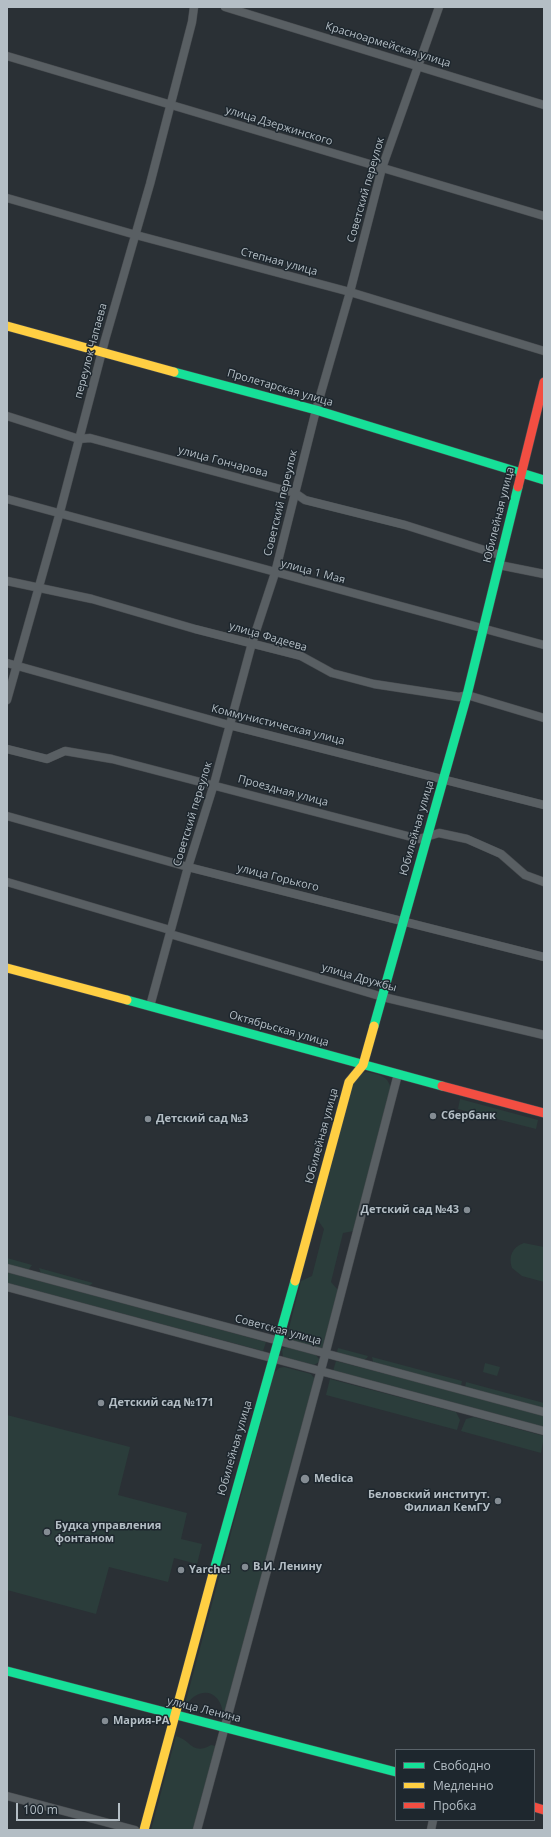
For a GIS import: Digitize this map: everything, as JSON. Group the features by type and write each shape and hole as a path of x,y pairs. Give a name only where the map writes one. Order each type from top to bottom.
{"street":[{"name":"переулок Чапаева","path":"7,700 39,589 102,352 136,235 192,22 194,7"},
{"name":"Красноармейская улица","path":"226,7 544,105"},
{"name":"Советский переулок","path":"150,1006 188,867 214,784 252,643 275,573 316,410 350,292 382,168 439,7"},
{"name":"улица Дзержинского","path":"7,56 544,216"},
{"name":"Степная улица","path":"7,198 136,235 350,292 544,351"},
{"name":"Пролетарская улица","path":"7,326 316,410 544,480"},
{"name":"Юбилейная улица","path":"144,1830 174,1715 278,1342 348,1082 363,1065 428,836 467,694 499,565 500,555 544,382"},
{"name":"улица Гончарова","path":"7,416 79,439 90,438 295,493 305,500 405,525 500,555"},
{"name":"улица 1 Мая","path":"7,499 60,512 275,573 544,645"},
{"path":"499,565 544,574"},
{"name":"улица Фадеева","path":"7,581 92,599 195,629 301,656 332,673 374,684 459,697 467,694 544,718"},
{"name":"Коммунистическая улица","path":"7,663 229,725 544,804"},
{"name":"Проездная улица","path":"7,749 47,759 65,751 112,759 214,784 419,839 439,833 467,839 501,854 525,875 544,882"},
{"name":"улица Горького","path":"7,816 188,867 403,920 544,957"},
{"name":"улица Дружбы","path":"7,882 383,997 544,1035"},
{"name":"Октябрьская улица","path":"7,968 544,1113"},
{"path":"197,1830 223,1727 325,1355 398,1074"},
{"name":"Советская улица","path":"7,1268 325,1355 544,1412"},
{"path":"7,1287 544,1431"},
{"name":"улица Ленина","path":"7,1671 395,1772"},
{"path":"7,1796 135,1830"}],"shaded area":[{"path":"367,1072 385,1078 390,1084 391,1089 354,1231 343,1233 331,1282 338,1290 322,1350 286,1340 301,1281 312,1276 324,1229 317,1219 354,1080 363,1073"},
{"path":"460,1099 538,1120 536,1129 458,1109"},
{"path":"524,1243 544,1247 544,1282 522,1276 512,1268 510,1260 512,1253 516,1247"},
{"path":"7,1258 32,1265 27,1272 7,1266"},
{"path":"39,1268 93,1283 86,1288 42,1276"},
{"path":"7,1272 266,1342 263,1351 7,1283"},
{"path":"286,1347 316,1355 319,1362 314,1365 283,1357 282,1349"},
{"path":"338,1348 368,1356 362,1361 336,1356"},
{"path":"372,1357 462,1381 461,1386 373,1362"},
{"path":"336,1361 544,1415 544,1427 333,1371"},
{"path":"485,1363 500,1367 497,1376 483,1372"},
{"path":"284,1367 311,1374 315,1379 226,1713 223,1713 218,1699 209,1693 198,1695 185,1704 274,1373 279,1368"},
{"path":"330,1379 456,1412 460,1420 457,1430 326,1395"},
{"path":"466,1382 544,1403 544,1410 465,1388"},
{"path":"7,1415 130,1447 118,1495 187,1513 181,1539 202,1544 197,1564 174,1558 168,1582 109,1567 96,1614 7,1590"},
{"path":"474,1417 544,1436 541,1453 461,1431 466,1419"},
{"path":"176,1736 200,1749 211,1745 216,1746 194,1830 151,1830"}],"traffic: fast":[{"path":"174,372 316,410 544,480"},
{"path":"374,1026 467,695 518,487"},
{"path":"127,1000 442,1086"},
{"path":"213,1574 295,1281"},
{"path":"7,1671 395,1772"}],"traffic: slow":[{"path":"7,326 174,372"},
{"path":"7,968 127,1000"},
{"path":"295,1281 349,1082 363,1065 374,1026"},
{"path":"144,1830 213,1574"}],"traffic: jam":[{"path":"518,487 544,382"},
{"path":"442,1086 544,1113"},
{"path":"535,1807 544,1810"}],"place":[{"name":"Сбербанк","path":"433,1116"},
{"name":"Детский сад №3","path":"148,1119"},
{"name":"Детский сад №43","path":"467,1210"},
{"name":"Детский сад №171","path":"101,1403"},
{"name":"Mеdica","path":"305,1479"},
{"name":"Беловский институт. Филиал КемГУ","path":"498,1501"},
{"name":"Будка управления фонтаном","path":"47,1532"},
{"name":"В.И. Ленину","path":"245,1567"},
{"name":"Yarche!","path":"181,1570"},
{"name":"Мария-РА","path":"105,1721"}]}
